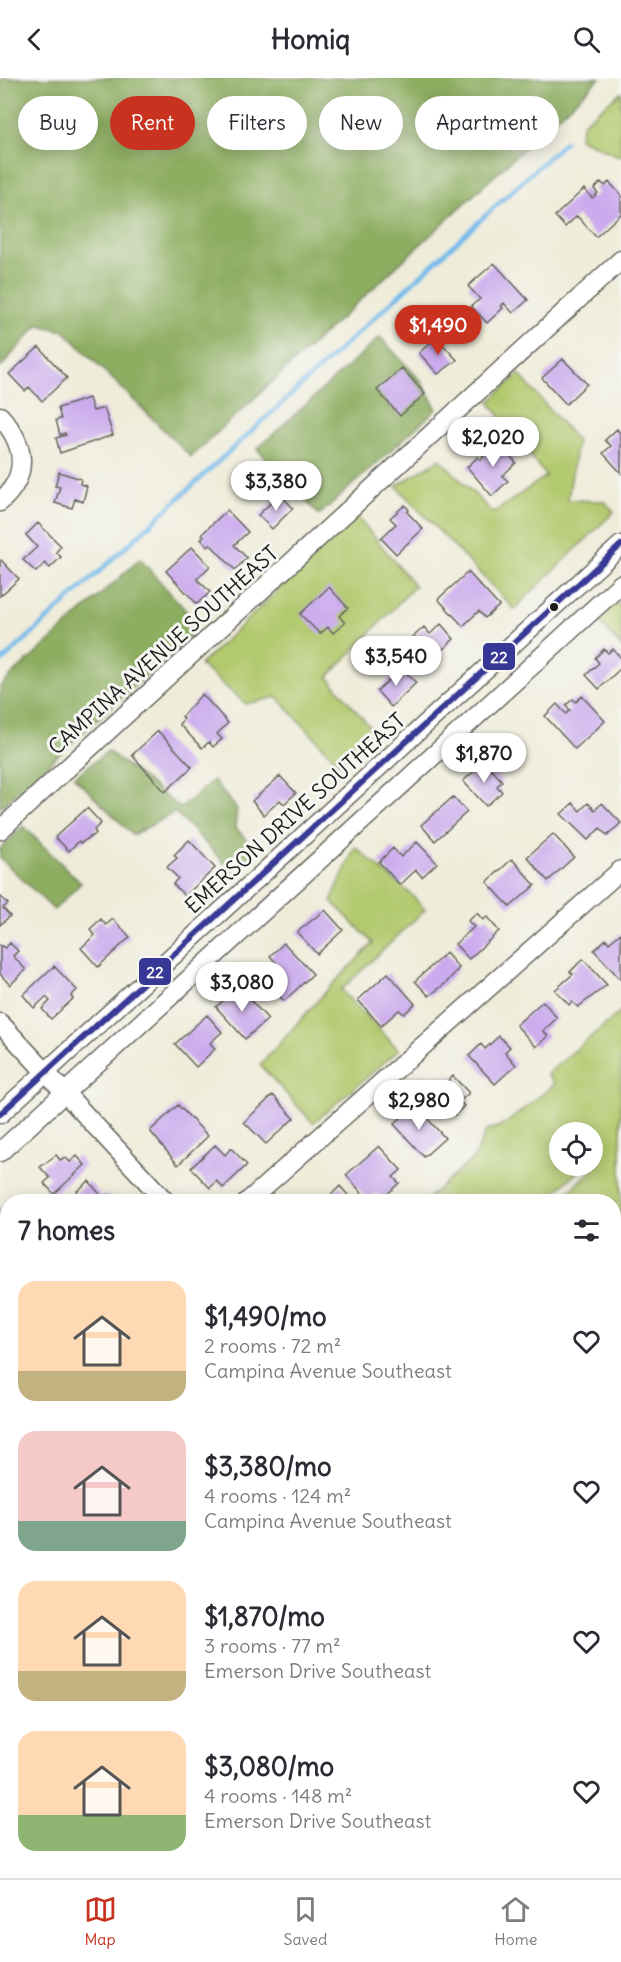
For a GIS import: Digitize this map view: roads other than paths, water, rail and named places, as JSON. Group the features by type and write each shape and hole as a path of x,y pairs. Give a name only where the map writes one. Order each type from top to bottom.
{"street":[{"name":"CAMPINA AVENUE SOUTHEAST","path":"0,830 621,260"},
{"path":"0,416 18,443 23,462 20,477 9,494 0,502"},
{"name":"EMERSON DRIVE SOUTHEAST","path":"0,1114 621,545"},
{"path":"0,1152 621,584"},
{"path":"256,1194 621,870"},
{"path":"0,1023 159,1194"}],"waterway":[{"path":"0,663 565,142"}]}
